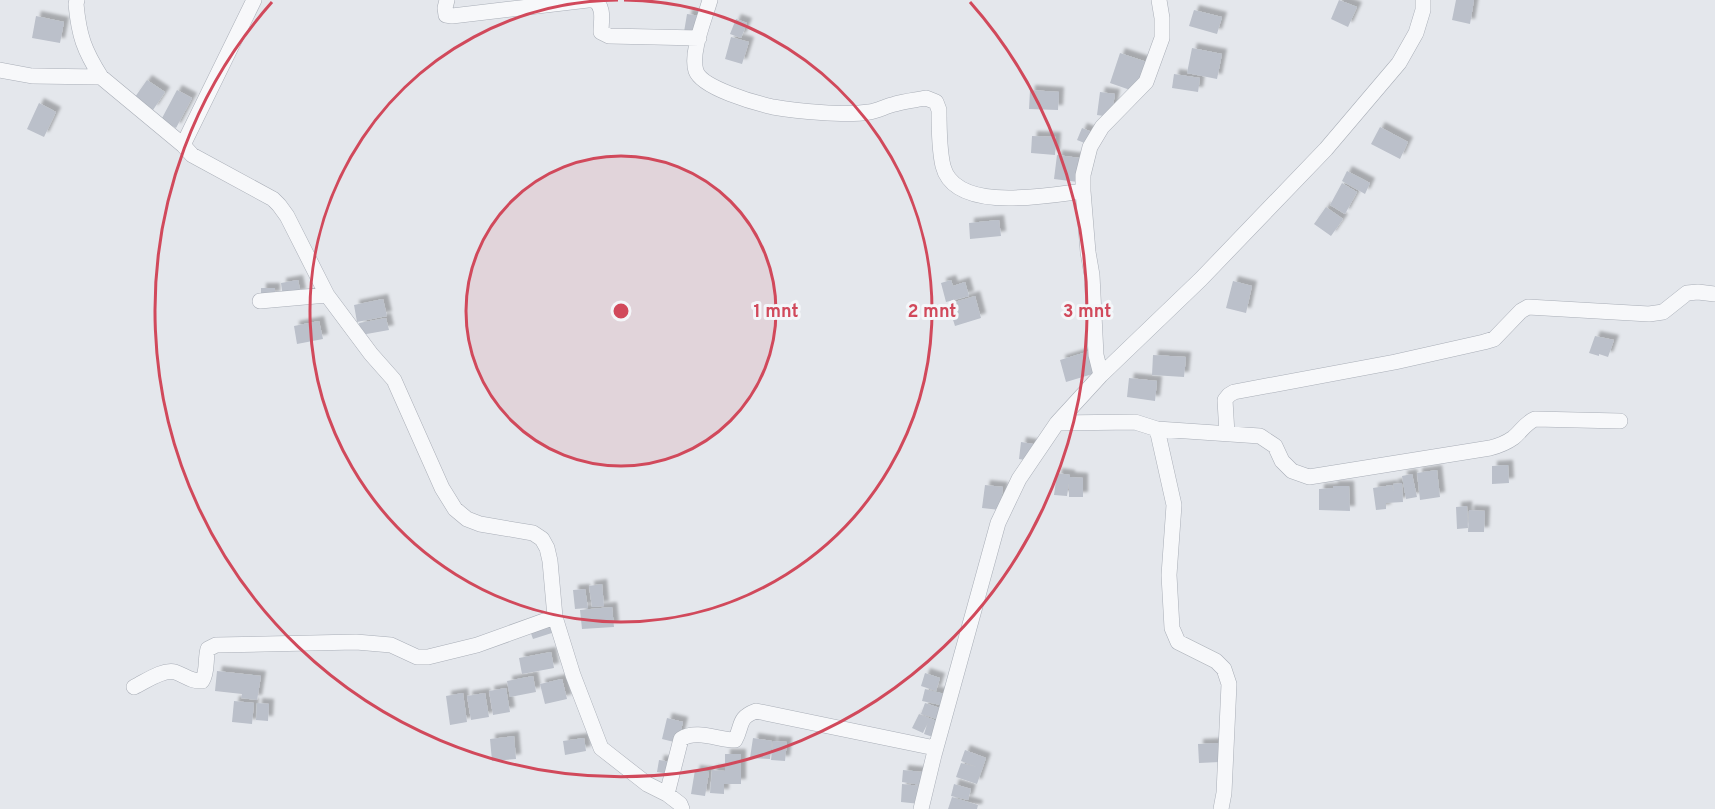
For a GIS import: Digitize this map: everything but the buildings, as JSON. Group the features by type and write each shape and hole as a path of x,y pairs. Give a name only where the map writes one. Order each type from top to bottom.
{"street":[{"path":"77,0 78,30 88,56 101,77 192,155 279,205 306,251 327,295 364,346 394,380 442,488 455,509 467,519 480,525 533,532 542,539 550,561 555,617 573,675 601,748 648,784 667,794 680,804 682,809"},
{"path":"183,145 254,0"},
{"path":"447,0 446,15 452,16 588,0"},
{"path":"594,0 599,3 602,10 601,32 604,35 699,38"},
{"path":"710,0 695,54 696,70 699,77 728,93 772,106 843,113 868,112 893,104 926,98 935,101 939,110 943,168 953,184 966,191 994,198 1021,199 1083,191"},
{"path":"1101,375 1096,355 1083,175 1093,142 1106,123 1146,82 1162,38 1159,0"},
{"path":"921,809 998,523 1019,479 1058,423 1101,375 1201,279 1326,149 1399,63 1416,33 1424,0"},
{"path":"0,70 32,76 101,77"},
{"path":"1227,434 1226,400 1234,392 1395,362 1484,342 1494,339 1521,311 1528,307 1649,314 1663,312 1687,293 1715,294"},
{"path":"260,301 327,295"},
{"path":"1058,423 1135,422 1157,429 1260,436 1275,446 1282,461 1292,471 1310,477 1490,448 1513,438 1525,425 1535,419 1620,421"},
{"path":"1157,429 1174,505 1168,575 1172,628 1178,642 1216,661 1224,669 1229,684 1224,793 1221,809"},
{"path":"134,687 160,674 172,671 196,682 202,681 205,676 206,654 208,649 216,645 356,642 392,645 417,657 428,657 477,645 555,617"},
{"path":"667,794 681,739 684,736 735,740 744,717 756,711 936,748"}]}
